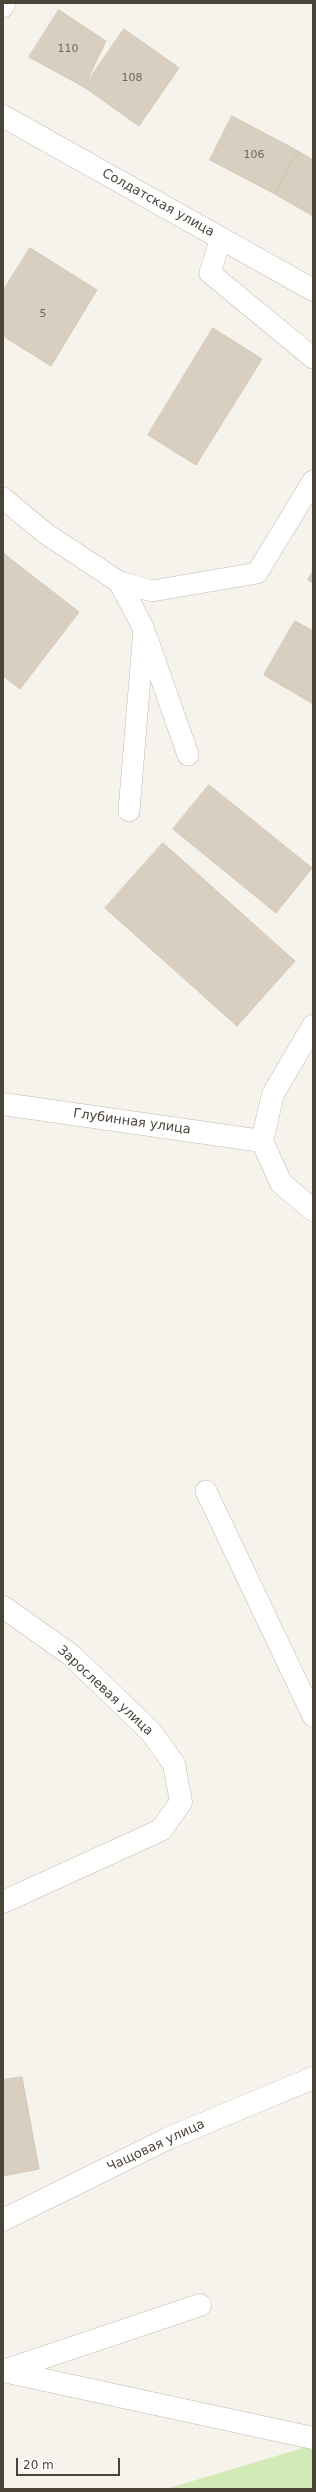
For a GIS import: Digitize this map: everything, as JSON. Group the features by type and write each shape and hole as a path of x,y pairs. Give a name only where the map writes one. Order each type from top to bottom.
{"street":[{"name":"Солдатская улица","path":"3,116 313,290"},
{"path":"313,1026 273,1094 262,1141 281,1183 313,1210"},
{"name":"Глубинная улица","path":"3,1104 262,1141"},
{"name":"Зарослевая улица","path":"3,1607 71,1655 151,1732 174,1764 181,1802 161,1830 3,1902"},
{"name":"Чащовая улица","path":"3,2220 169,2138 313,2078"},
{"path":"3,2371 200,2305"},
{"path":"3,2371 313,2438"}],"lane":[{"path":"3,7 5,3"},
{"path":"221,238 210,273 313,358"},
{"path":"3,498 45,533 119,582 152,591 257,572 313,481"},
{"path":"119,582 144,629 188,755"},
{"path":"129,811 144,629"},
{"path":"206,1491 313,1716"}],"green space":[{"path":"313,2445 313,2489 166,2489"}],"building":[{"path":"59,10 106,41 84,87 29,57"},
{"path":"124,29 179,68 139,126 84,87"},
{"path":"232,116 298,151 275,194 210,160"},
{"path":"298,151 313,160 313,216 275,194"},
{"path":"30,248 97,290 51,366 3,336 3,291"},
{"path":"213,328 262,359 196,465 148,435"},
{"path":"3,553 79,612 20,689 3,676"},
{"path":"313,571 313,583 308,580"},
{"path":"295,621 313,631 313,704 264,675"},
{"path":"209,785 312,868 276,913 173,829"},
{"path":"163,843 295,961 237,1026 105,908"},
{"path":"22,2077 39,2169 3,2176 3,2080"}]}
